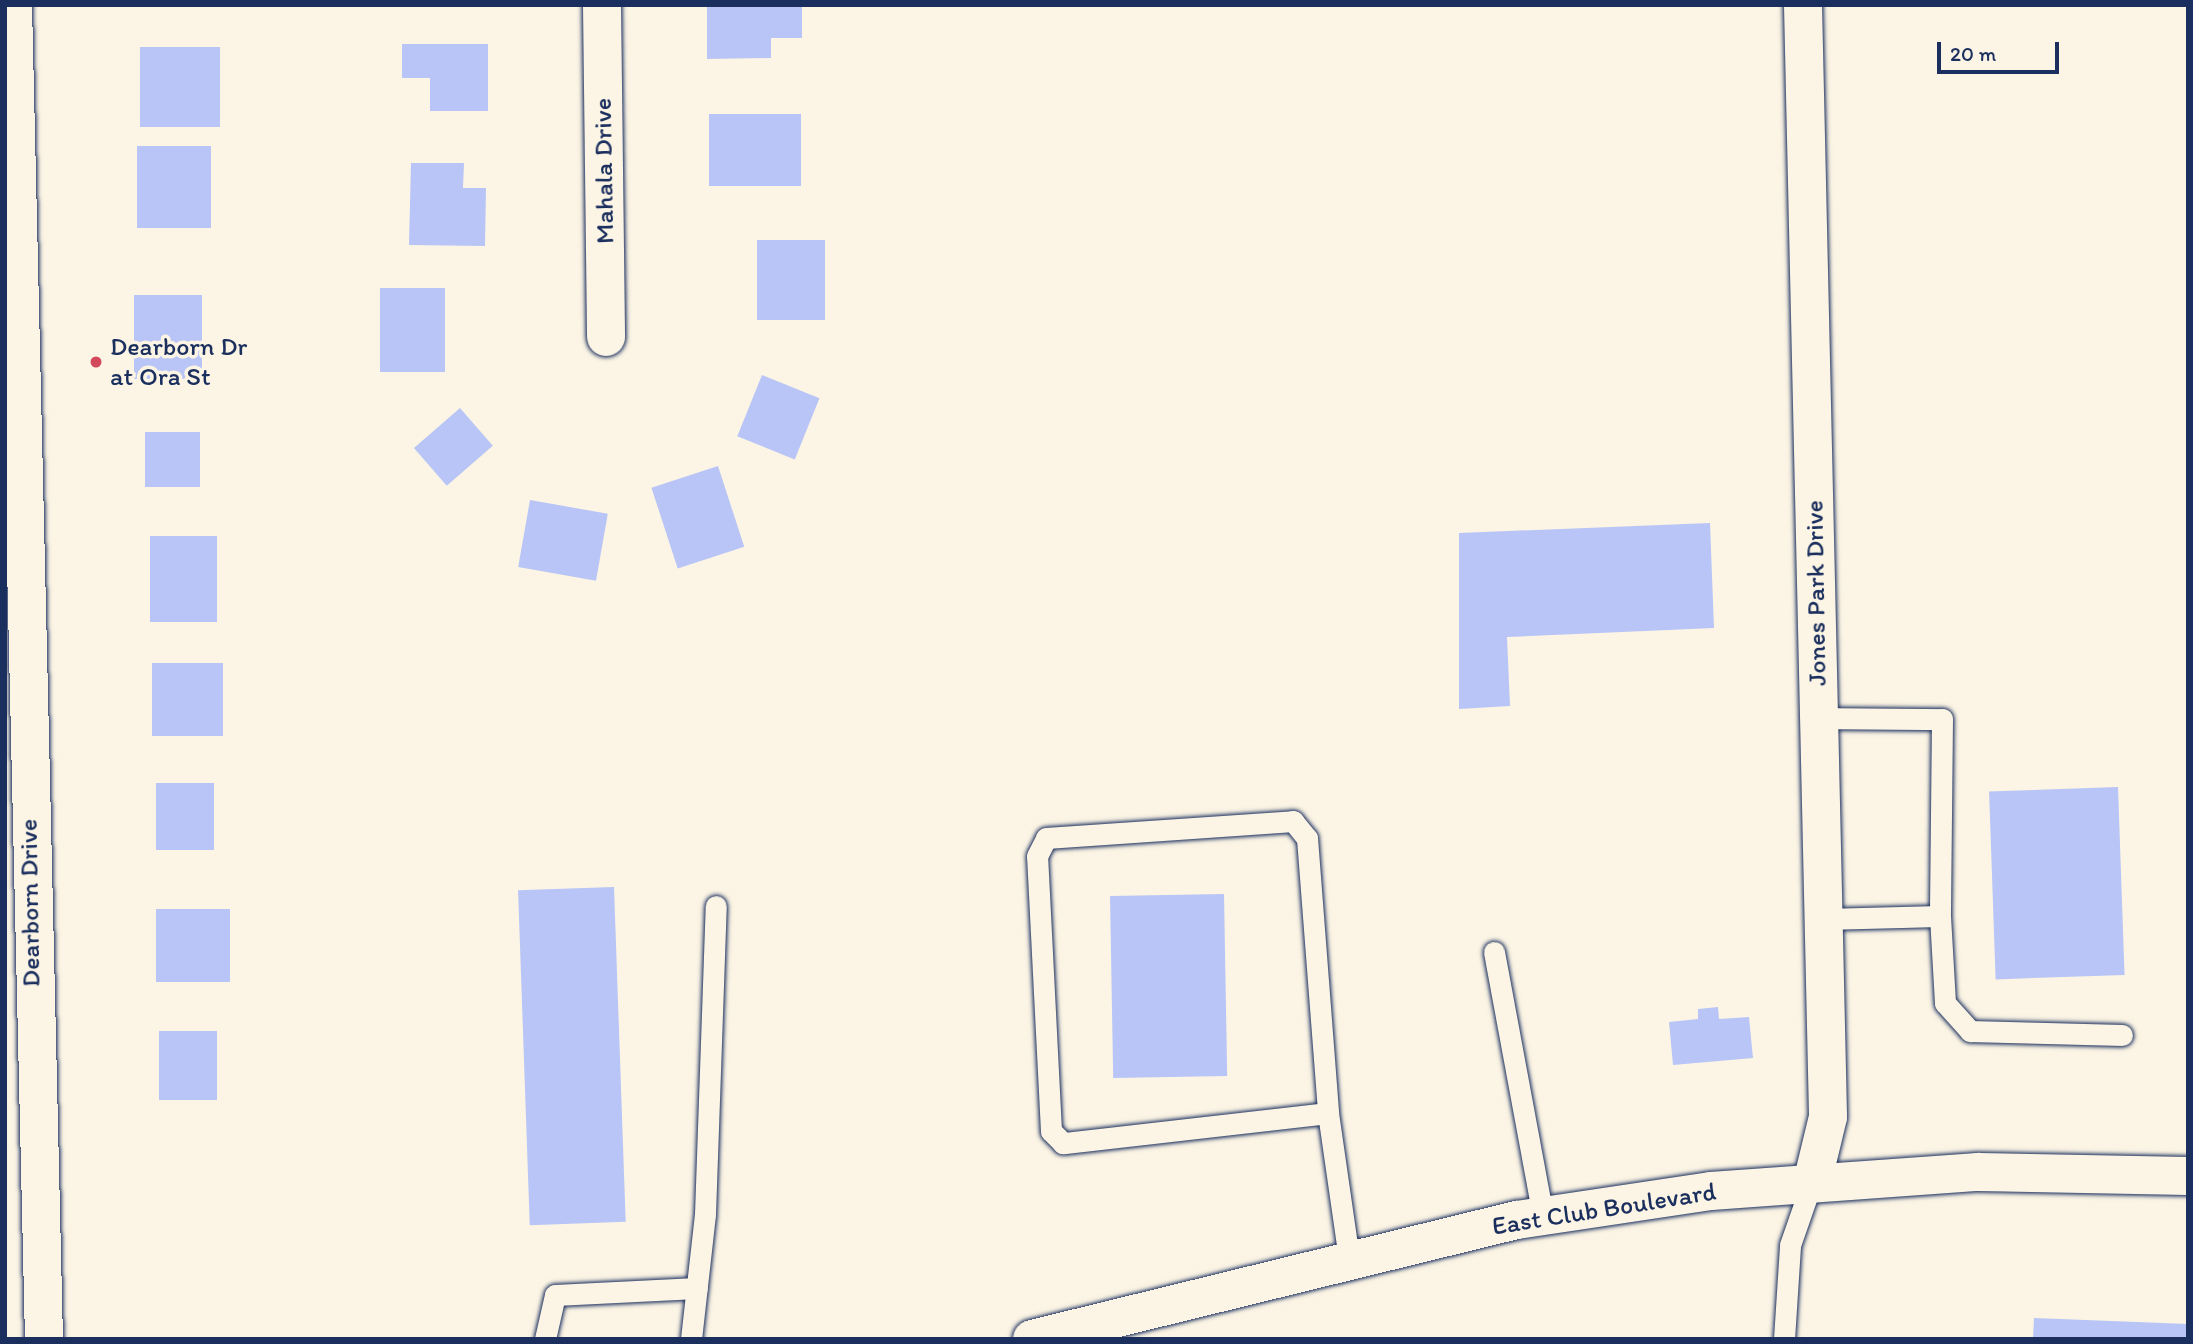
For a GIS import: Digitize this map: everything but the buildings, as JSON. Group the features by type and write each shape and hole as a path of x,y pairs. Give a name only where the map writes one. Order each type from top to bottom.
{"street":[{"name":"Dearborn Drive","path":"13,5 11,280 44,1339"},
{"name":"Mahala Drive","path":"602,5 606,337"},
{"name":"Jones Park Drive","path":"1803,5 1828,1117 1813,1179"},
{"name":"East Club Boulevard","path":"1032,1339 1124,1327 1349,1258 1543,1216 1813,1179 1978,1172 2188,1176"}],"lane":[{"path":"1819,718 1942,719 1940,916 1945,1003 1970,1031 2122,1035"},
{"path":"1328,1113 1063,1143 1051,1131 1037,856 1046,838 1293,821 1307,838 1328,1113 1349,1258"},
{"path":"691,1339 697,1289 716,906"},
{"path":"1824,919 1940,916"},
{"path":"1494,952 1543,1216"},
{"path":"1784,1339 1790,1245 1813,1179"},
{"path":"545,1339 555,1295 697,1289"}],"place":[{"name":"Dearborn Dr at Ora St","path":"96,362"}]}
